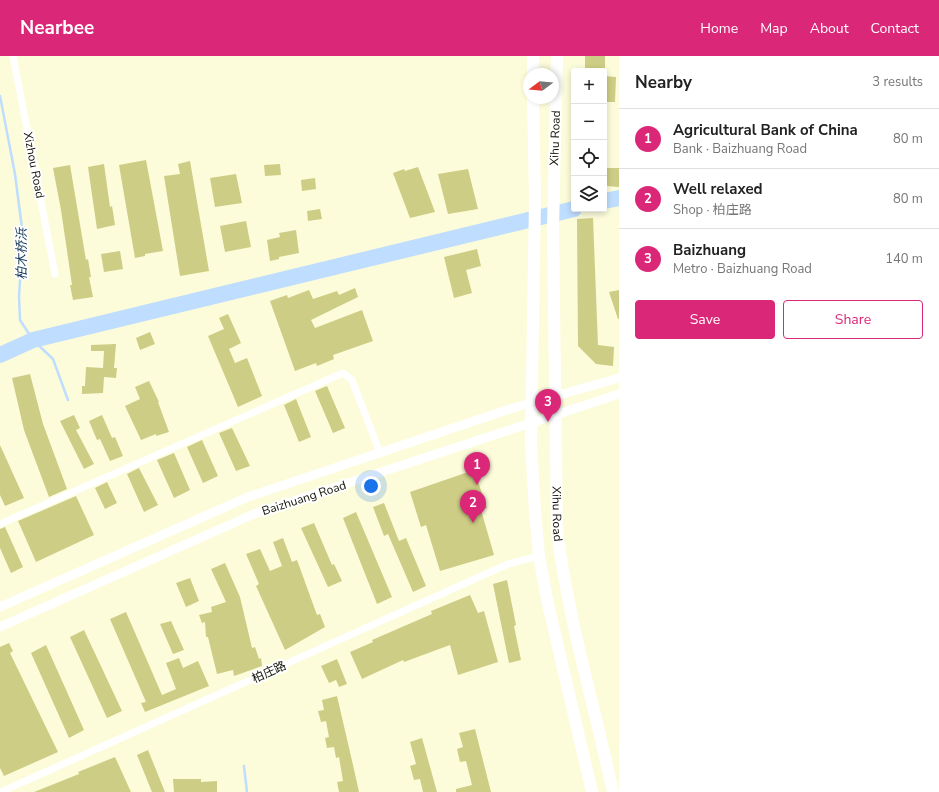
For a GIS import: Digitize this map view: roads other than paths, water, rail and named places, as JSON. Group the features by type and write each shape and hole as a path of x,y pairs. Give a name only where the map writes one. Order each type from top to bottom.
{"main road":[{"path":"533,56 533,68"},
{"name":"Xihu Road","path":"557,56 553,196 556,530 563,575 613,792"},
{"name":"Xihu Road","path":"534,104 535,233 531,444 538,556 592,792"}],"street":[{"name":"Xizhou Road","path":"13,56 55,274"},
{"path":"0,524 343,373 352,380 380,453"},
{"name":"Baizhuang Road","path":"0,607 248,497 532,403 619,378"},
{"name":"Baizhuang Road","path":"0,627 254,514 619,394"},
{"name":"柏庄路","path":"1,792 500,568 538,556"}],"waterway":[{"name":"柏木桥浜","path":"0,96 15,174 23,236 19,296 20,320 33,340 53,359 68,400"},
{"path":"607,200 619,198"},
{"path":"0,355 33,340 571,210"},
{"path":"244,766 247,792"}],"place":[{"name":"Baizhuang","path":"548,422"},
{"name":"Agricultural Bank of China","path":"477,485"},
{"name":"Well relaxed","path":"473,523"}]}
